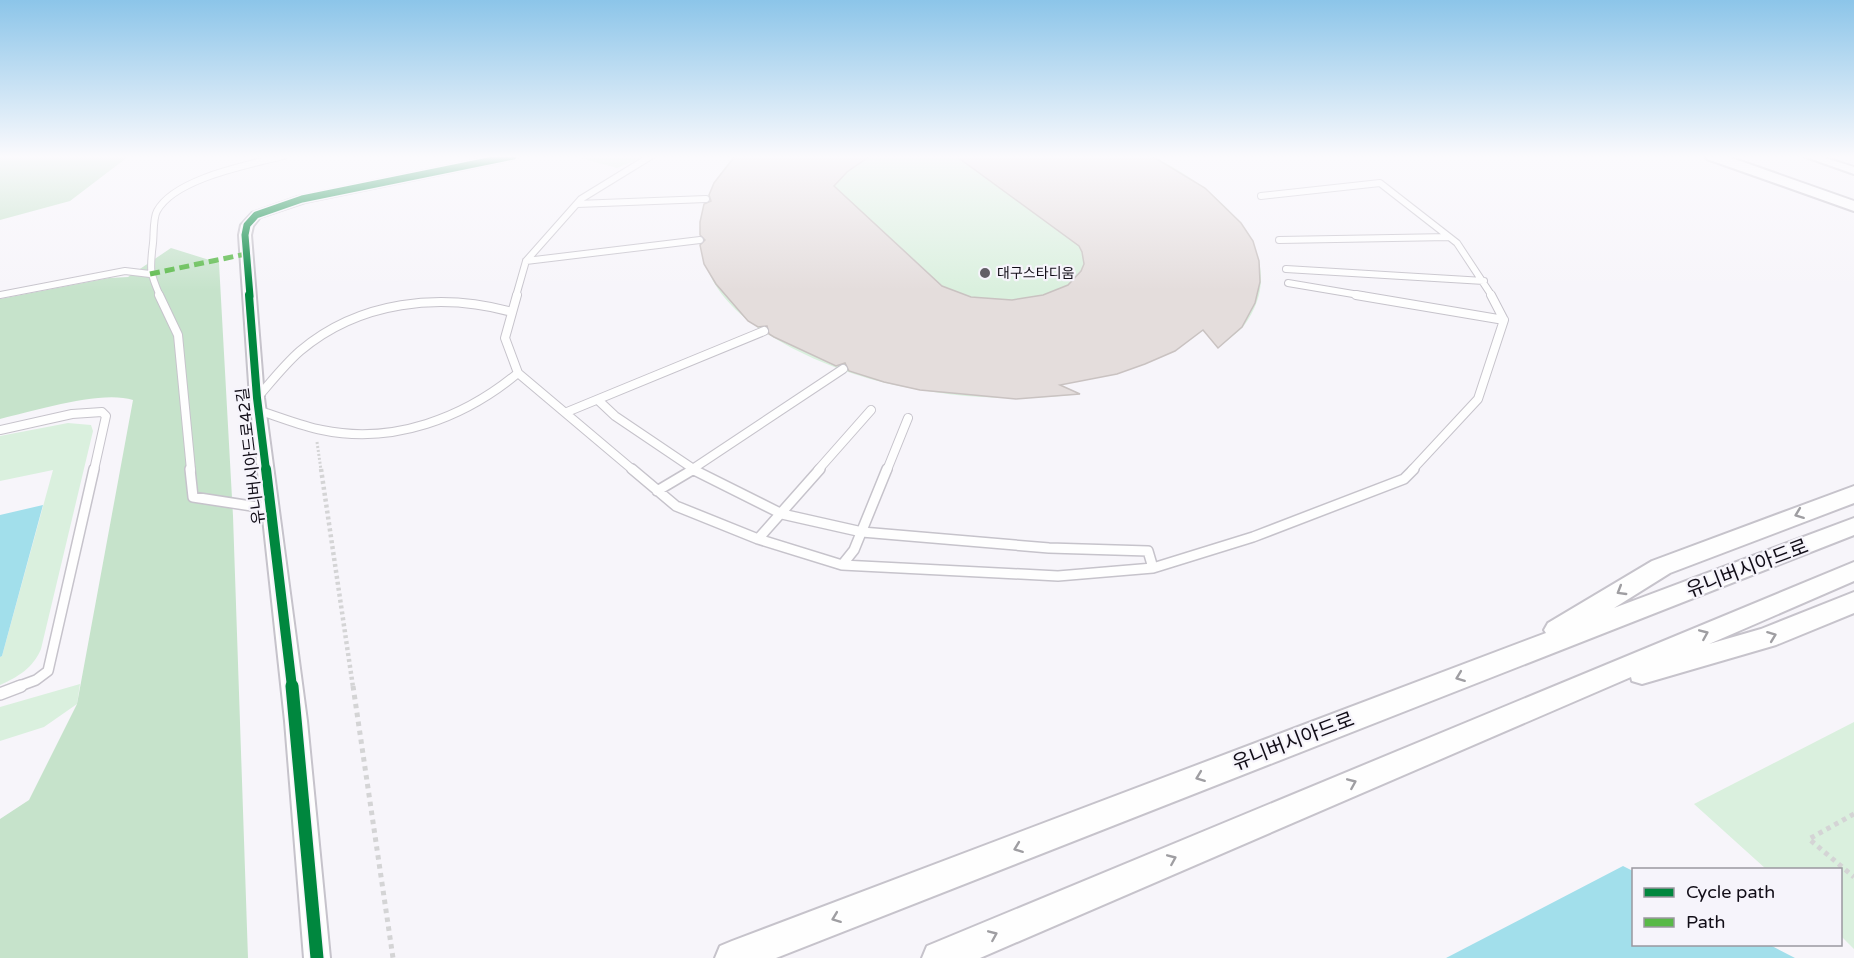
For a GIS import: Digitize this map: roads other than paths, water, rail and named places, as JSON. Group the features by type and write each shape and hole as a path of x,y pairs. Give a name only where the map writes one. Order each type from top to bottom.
{"main road":[{"path":"1839,201 1854,206"},
{"path":"1515,655 1660,567 1854,494"},
{"name":"유니버시아드로","path":"732,958 1854,526"},
{"path":"939,958 1854,571"},
{"path":"1554,698 1767,638 1854,602"}],"street":[{"name":"유니버시아드로42길","path":"297,201 256,215 247,225 244,235 258,404 296,721 317,958"}],"lane":[{"path":"165,201 156,212 150,274 178,335 193,497 272,509"},
{"path":"580,201 526,261 505,338 518,373 676,506 758,539 842,565 1058,576 1153,568 1253,537 1404,479 1478,399 1504,320 1484,281 1457,243 1403,201"},
{"path":"577,204 683,201"},
{"path":"1279,240 1450,237"},
{"path":"526,261 700,240"},
{"path":"1286,270 1484,281"},
{"path":"0,295 125,271 150,274"},
{"path":"1288,283 1504,320"},
{"path":"512,312 489,304 440,300 411,303 364,315 329,331 307,345 258,404 315,428 352,434 387,432 422,426 456,414 485,400 518,373"},
{"path":"567,412 764,331"},
{"path":"657,491 843,369"},
{"path":"598,400 615,416 693,469 782,514 862,532 1049,548 1148,551 1153,568"},
{"path":"758,539 871,410"},
{"path":"0,430 72,414 102,412 106,416 48,670 36,680 0,694"},
{"path":"842,565 854,550 908,418"}],"water":[{"path":"43,505 2,656 0,657 0,515"},
{"path":"1623,866 1632,870 1632,946 1772,946 1795,958 1446,958"}],"place":[{"name":"대구스타디움","path":"985,273"}]}
